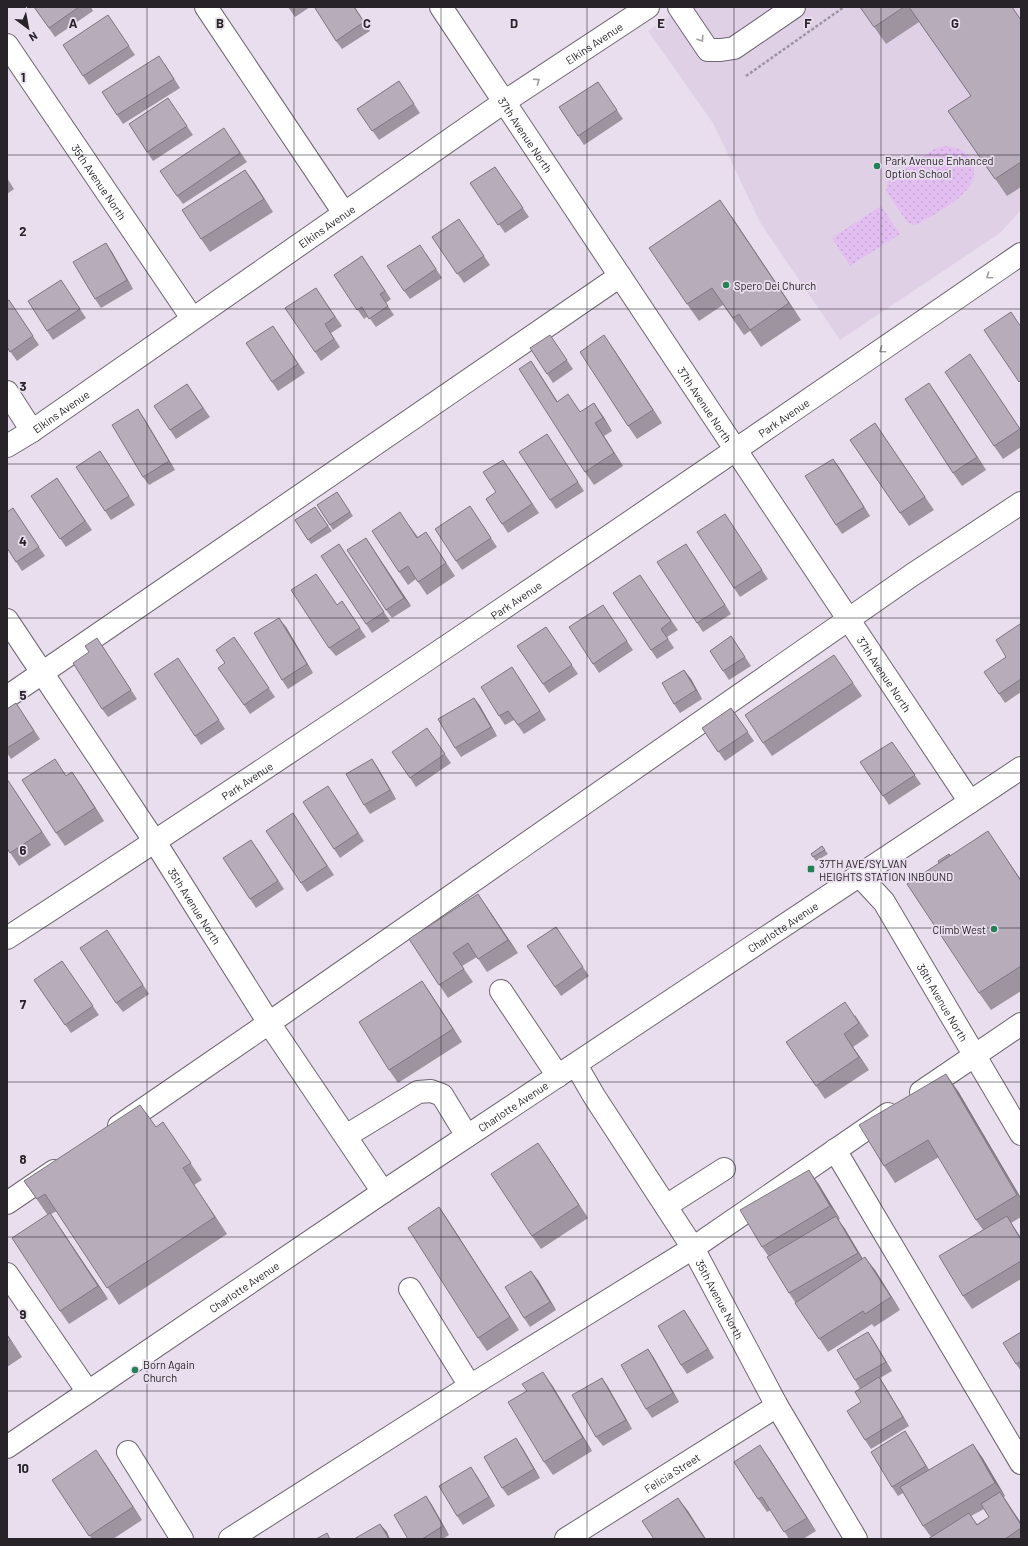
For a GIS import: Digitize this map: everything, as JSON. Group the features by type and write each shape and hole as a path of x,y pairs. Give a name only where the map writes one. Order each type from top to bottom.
{"street":[{"path":"206,7 344,213"},
{"name":"37th Avenue North","path":"441,7 970,802"},
{"name":"Elkins Avenue","path":"7,446 32,431 192,318 504,102 648,7"},
{"path":"679,7 708,50 734,48 794,7"},
{"name":"35th Avenue North","path":"7,45 192,318"},
{"name":"Park Avenue","path":"7,938 156,842 736,450 1021,254"},
{"path":"7,697 620,276"},
{"path":"7,392 32,431"},
{"path":"105,1135 270,1024 912,575 1021,503"},
{"name":"35th Avenue North","path":"7,620 156,842 270,1024 383,1192"},
{"name":"Charlotte Avenue","path":"7,1447 383,1192 1021,768"},
{"name":"36th Avenue North","path":"858,875 884,902 1021,1134"},
{"name":"35th Avenue North","path":"501,991 567,1070 598,1102 666,1206 693,1248 777,1406 856,1539"},
{"path":"230,1539 470,1386 693,1248 1021,1024"},
{"path":"346,1136 418,1092 431,1091 442,1095 467,1136"},
{"path":"835,1150 1021,1463"},
{"path":"7,1203 73,1158"},
{"path":"666,1206 724,1169"},
{"path":"7,1274 88,1392"},
{"path":"410,1289 470,1386"},
{"name":"Felicia Street","path":"566,1539 777,1406"},
{"path":"128,1452 182,1539"}],"path":[{"path":"746,76 844,7"}],"shaded area":[{"name":"Park Avenue Enhanced Option School","path":"683,7 1021,7 1021,210 1000,233 840,340 761,224 713,123 648,31"},
{"path":"945,146 954,147 961,150 970,158 974,172 972,182 966,191 947,207 918,224 913,225 907,222 886,191 889,179 936,148"},
{"path":"881,206 900,234 850,266 832,238"}],"building":[{"path":"34,7 79,7 49,28"},
{"path":"354,7 364,22 336,41 315,8"},
{"path":"860,7 904,7 874,27"},
{"path":"909,7 1012,7 1021,20 1021,162 995,179 948,111 971,96"},
{"path":"108,15 129,46 83,76 63,45"},
{"path":"159,56 174,79 117,115 102,92"},
{"path":"399,81 414,104 372,131 357,109"},
{"path":"598,82 617,110 578,136 559,107"},
{"path":"168,98 187,126 147,152 129,124"},
{"path":"224,128 240,153 177,196 160,171"},
{"path":"495,167 523,208 498,225 470,183"},
{"path":"245,170 264,199 201,239 182,210"},
{"name":"Spero Dei Church","path":"720,200 789,303 750,330 739,314 733,318 712,288 687,304 649,248"},
{"path":"459,219 484,256 457,274 432,237"},
{"path":"106,243 127,280 95,299 73,262"},
{"path":"420,245 436,269 404,291 387,266"},
{"path":"362,256 385,291 380,294 388,306 369,319 362,307 357,310 334,275"},
{"path":"61,280 80,309 47,331 28,301"},
{"path":"316,288 335,317 325,324 334,339 315,352 285,308"},
{"path":"9,300 33,336 10,352 7,347 7,301"},
{"path":"1011,312 1021,327 1021,380 1019,382 984,330"},
{"path":"273,326 298,364 272,382 246,343"},
{"path":"550,335 567,360 547,374 530,348"},
{"path":"604,335 653,410 628,426 580,352"},
{"path":"970,354 1020,429 994,446 945,372"},
{"path":"531,361 557,402 568,394 580,412 594,403 603,418 595,423 614,453 585,472 519,369"},
{"path":"929,383 977,457 953,473 905,399"},
{"path":"187,384 203,408 170,430 154,406"},
{"path":"138,409 169,461 143,477 112,425"},
{"path":"875,423 925,497 900,513 850,440"},
{"path":"547,434 578,482 550,500 519,452"},
{"path":"100,451 129,496 105,511 76,467"},
{"path":"833,459 864,507 836,525 805,476"},
{"path":"503,460 532,504 502,524 486,499 496,492 483,472"},
{"path":"57,478 85,521 60,539 31,496"},
{"path":"337,492 350,512 330,525 317,505"},
{"path":"470,506 491,538 456,561 435,529"},
{"path":"315,507 328,526 308,540 295,520"},
{"path":"13,508 39,547 16,562 7,548 7,512"},
{"path":"400,512 417,538 426,532 446,563 418,582 408,566 399,572 372,531"},
{"path":"725,514 762,570 734,588 697,532"},
{"path":"366,538 404,598 386,610 347,550"},
{"path":"339,544 384,612 366,624 321,556"},
{"path":"686,544 725,605 697,623 657,562"},
{"path":"316,574 337,605 342,601 360,628 329,648 291,590"},
{"path":"640,575 671,621 661,629 668,639 651,650 613,593"},
{"path":"603,605 627,641 593,664 569,627"},
{"path":"279,618 307,664 282,680 254,633"},
{"path":"1020,624 1021,679 999,694 984,672 1006,657 996,640"},
{"path":"546,627 572,665 543,684 517,646"},
{"path":"731,636 745,657 723,671 710,651"},
{"path":"234,637 269,688 244,705 218,668 225,663 216,650"},
{"path":"97,638 131,690 102,709 73,663 89,652 85,646"},
{"path":"834,655 853,683 763,743 745,715"},
{"path":"178,658 219,720 195,736 154,674"},
{"path":"512,667 540,711 518,725 508,711 499,716 481,687"},
{"path":"684,670 696,690 674,704 662,683"},
{"path":"474,698 491,727 455,748 438,719"},
{"path":"16,703 34,731 7,748 7,709"},
{"path":"731,708 748,732 718,752 702,728"},
{"path":"427,728 445,754 410,778 392,752"},
{"path":"892,742 915,775 883,796 860,762"},
{"path":"55,759 66,776 72,772 95,808 56,833 22,780"},
{"path":"372,759 390,790 364,805 346,774"},
{"path":"7,779 42,832 10,853 7,848"},
{"path":"328,786 358,833 334,849 303,802"},
{"path":"293,813 327,866 301,883 266,831"},
{"path":"988,831 1021,881 1021,966 979,993 907,884"},
{"path":"251,840 278,881 250,899 223,858"},
{"path":"822,846 825,850 813,857 811,854"},
{"path":"949,854 950,855 939,863 938,861"},
{"path":"478,894 508,940 478,959 468,943 453,953 464,969 439,985 409,939"},
{"path":"556,927 583,967 555,987 527,946"},
{"path":"107,930 143,985 116,1003 80,948"},
{"path":"62,961 93,1006 65,1025 34,980"},
{"path":"422,981 453,1029 389,1070 359,1022"},
{"path":"845,1002 859,1023 844,1034 859,1057 816,1086 786,1042"},
{"path":"946,1074 1017,1195 976,1220 928,1140 884,1166 859,1125"},
{"path":"140,1105 156,1127 163,1122 191,1163 183,1168 215,1217 107,1288 45,1194 37,1199 24,1181"},
{"path":"538,1143 579,1205 532,1236 491,1174"},
{"path":"809,1170 830,1206 762,1247 740,1210"},
{"path":"439,1207 510,1317 478,1338 408,1228"},
{"path":"50,1213 98,1286 60,1311 12,1238"},
{"path":"836,1216 858,1253 789,1293 767,1257"},
{"path":"1007,1216 1021,1240 1021,1261 963,1296 939,1256"},
{"path":"865,1257 891,1297 865,1314 863,1311 819,1339 795,1303"},
{"path":"531,1271 550,1302 524,1318 505,1287"},
{"path":"684,1310 708,1349 681,1365 658,1326"},
{"path":"868,1332 886,1362 855,1380 837,1350"},
{"path":"1021,1332 1021,1361 1016,1364 1003,1343"},
{"path":"7,1335 10,1340 7,1343"},
{"path":"648,1349 673,1393 646,1409 621,1365"},
{"path":"543,1372 583,1438 544,1462 508,1402 527,1391 522,1384"},
{"path":"879,1377 903,1417 865,1440 847,1411 861,1402 855,1392"},
{"path":"602,1378 626,1420 596,1437 572,1395"},
{"path":"905,1431 926,1466 892,1487 871,1452"},
{"path":"516,1438 534,1469 502,1488 484,1457"},
{"path":"973,1444 995,1483 923,1526 900,1487"},
{"path":"760,1445 807,1518 784,1532 762,1497 758,1499 734,1462"},
{"path":"96,1450 133,1507 89,1536 52,1480"},
{"path":"471,1467 489,1497 457,1516 439,1486"},
{"path":"1000,1492 1021,1525 1021,1528 1005,1539 928,1539 969,1513 977,1525 989,1517 981,1504"},
{"path":"426,1496 443,1526 422,1539 408,1539 394,1515"},
{"path":"678,1498 705,1539 654,1539 642,1521"},
{"path":"380,1524 389,1539 354,1539"},
{"path":"327,1533 330,1539 316,1539"}],"place":[{"name":"Park Avenue Enhanced Option School","path":"877,166"},
{"name":"Spero Dei Church","path":"726,285"},
{"name":"37TH AVE/SYLVAN HEIGHTS STATION INBOUND","path":"811,869"},
{"name":"Climb West","path":"994,929"},
{"name":"Born Again Church","path":"135,1370"}]}
